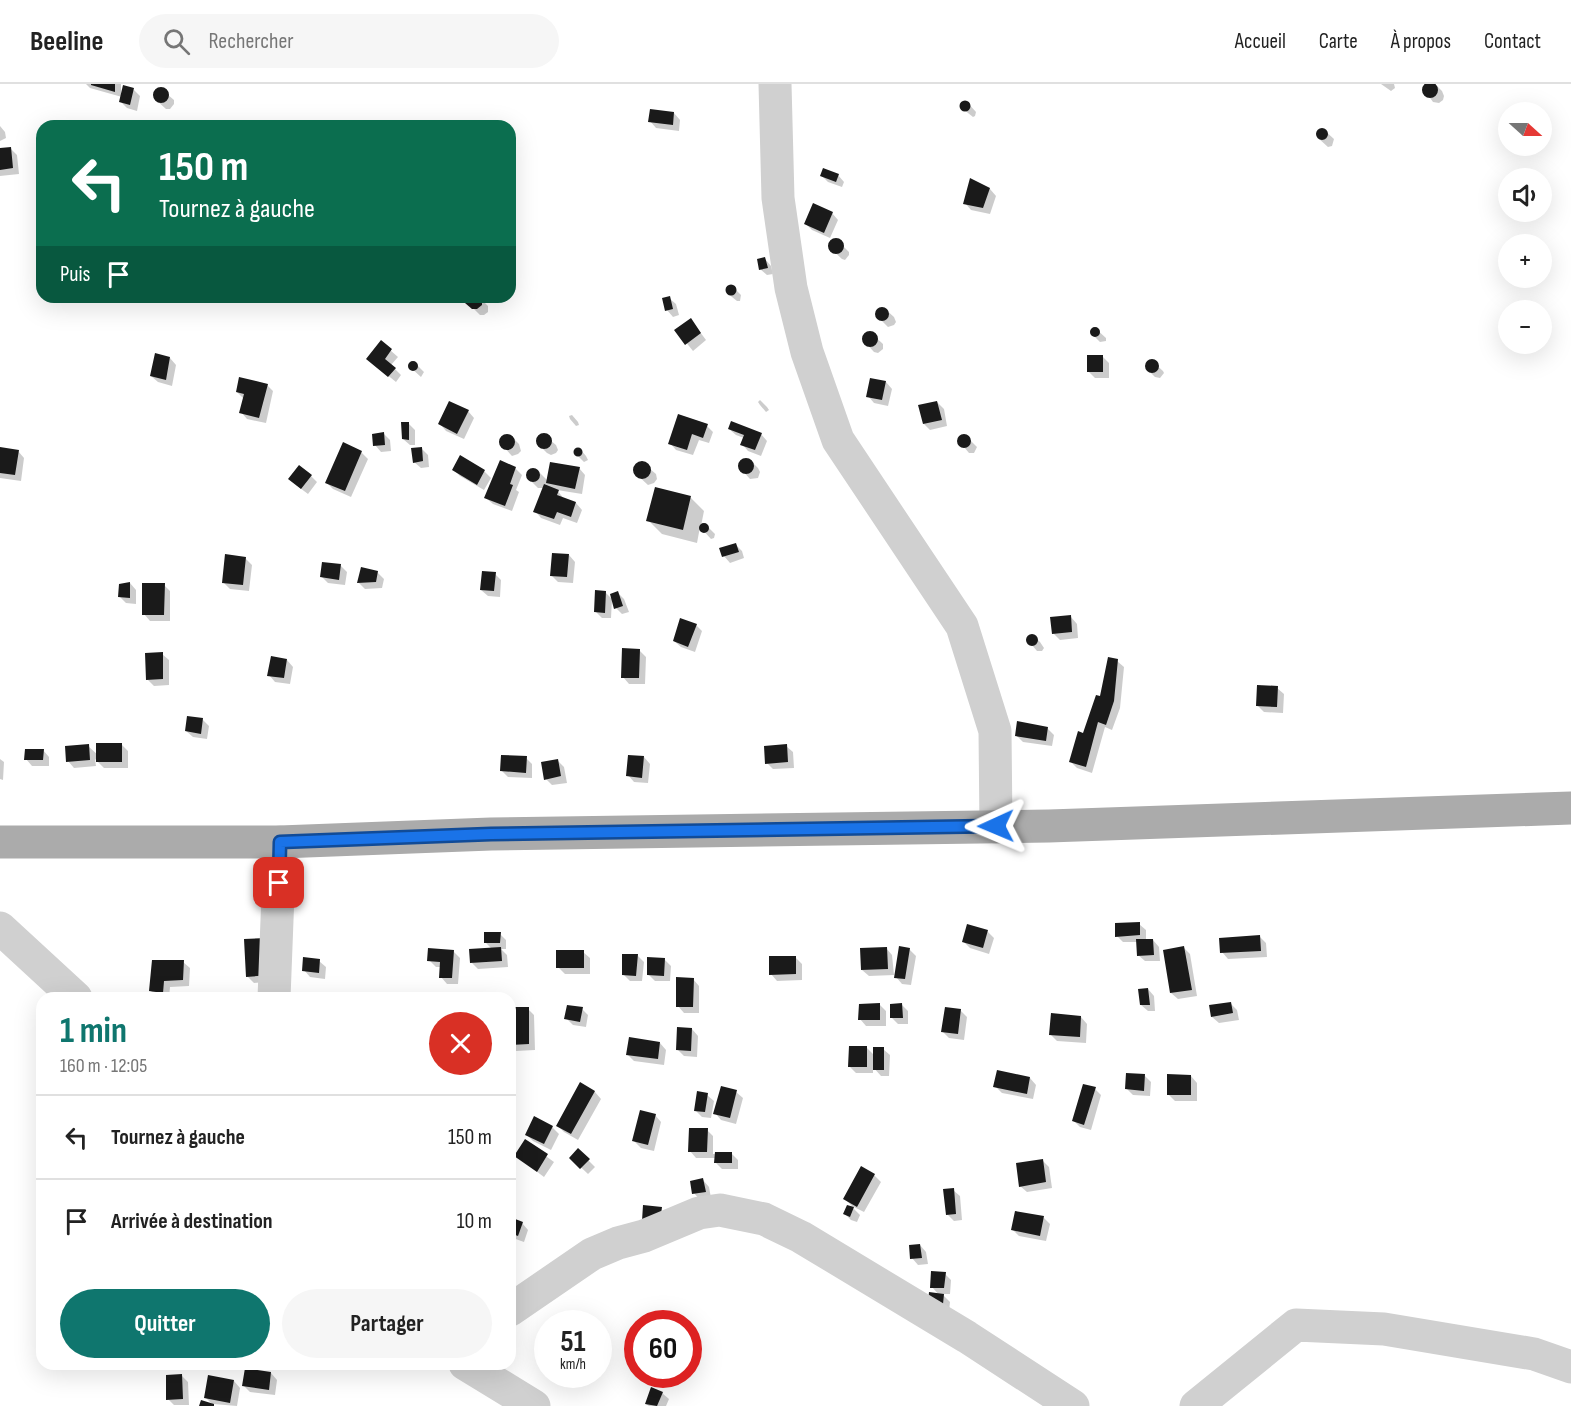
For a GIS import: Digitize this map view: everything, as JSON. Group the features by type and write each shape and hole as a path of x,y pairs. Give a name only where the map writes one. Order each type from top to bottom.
{"main road":[{"path":"0,842 280,842 491,834 996,826 1571,808"}],"street":[{"path":"775,84 778,198 790,288 807,352 838,440 962,626 995,731 996,826"},
{"path":"274,992 280,842"},
{"path":"0,928 69,992"},
{"path":"516,1306 591,1254 644,1236 699,1213 720,1210 764,1219 801,1237 967,1337 1073,1406"},
{"path":"1196,1406 1296,1325 1384,1329 1534,1354 1571,1367"},
{"path":"475,1370 534,1406"}],"building":[{"path":"1430,82 1436,84 1438,90 1436,96 1430,98 1424,96 1422,90 1424,84"},
{"path":"91,84 115,84 115,92 91,85"},
{"path":"123,85 134,88 130,105 119,102"},
{"path":"161,87 169,95 161,103 153,95"},
{"path":"965,100 971,106 965,112 959,106"},
{"path":"650,109 674,112 673,125 648,122"},
{"path":"1324,128 1327,129 1327,139 1320,140 1317,139 1316,132 1317,129"},
{"path":"11,147 13,168 0,170 0,148"},
{"path":"823,168 839,174 836,182 820,176"},
{"path":"970,178 990,188 983,208 963,204"},
{"path":"813,203 833,212 824,233 804,224"},
{"path":"836,238 844,246 836,254 828,246"},
{"path":"765,257 768,268 759,270 757,259"},
{"path":"731,285 735,286 735,294 731,295 727,294 726,290 727,286"},
{"path":"670,296 673,309 665,311 662,298"},
{"path":"465,303 482,303 477,309 472,309"},
{"path":"879,307 885,307 889,314 885,321 879,321 875,317 875,311"},
{"path":"691,318 701,333 685,345 674,330"},
{"path":"1095,327 1099,328 1099,336 1095,337 1091,336 1090,332 1091,328"},
{"path":"870,331 878,339 870,347 862,339"},
{"path":"381,340 392,349 385,359 396,368 388,377 366,359"},
{"path":"155,353 170,357 166,380 150,376"},
{"path":"1087,355 1103,355 1103,372 1087,372"},
{"path":"1152,359 1157,361 1159,366 1157,371 1152,373 1147,371 1145,366 1147,361"},
{"path":"413,361 417,362 417,370 413,371 409,370 408,366 409,362"},
{"path":"239,377 268,384 259,418 239,413 244,394 236,392"},
{"path":"870,378 886,381 882,400 866,397"},
{"path":"449,401 469,410 457,434 438,424"},
{"path":"937,401 942,420 923,424 918,405"},
{"path":"678,414 708,424 703,438 692,434 687,450 668,444"},
{"path":"731,421 762,433 755,450 740,445 744,435 728,429"},
{"path":"401,422 409,422 409,440 402,439"},
{"path":"384,432 385,445 373,446 372,434"},
{"path":"544,433 552,441 544,449 536,441"},
{"path":"507,434 513,436 515,442 513,448 507,450 501,448 499,442 501,436"},
{"path":"961,434 967,434 971,441 967,448 961,448 957,444 957,438"},
{"path":"343,442 362,451 345,491 325,483"},
{"path":"0,447 19,450 15,475 0,473"},
{"path":"422,447 423,461 413,463 411,448"},
{"path":"578,447 583,452 578,457 573,452"},
{"path":"460,455 485,470 477,485 452,470"},
{"path":"746,458 752,460 754,466 752,472 746,474 740,472 738,466 740,460"},
{"path":"500,460 516,467 510,484 513,485 505,506 484,498"},
{"path":"642,461 648,464 651,470 648,476 642,479 636,476 633,470 636,464"},
{"path":"550,462 580,467 575,489 546,483"},
{"path":"299,465 312,475 301,489 288,479"},
{"path":"530,468 536,468 540,475 536,482 530,482 526,478 526,472"},
{"path":"544,484 559,490 557,495 576,502 571,517 557,512 554,519 533,512"},
{"path":"655,487 691,496 683,530 646,521"},
{"path":"704,523 708,524 708,532 704,533 700,532 699,528 700,524"},
{"path":"736,543 739,552 722,557 719,548"},
{"path":"552,553 569,554 567,577 550,576"},
{"path":"225,554 246,557 243,585 222,583"},
{"path":"322,562 341,564 339,580 320,577"},
{"path":"361,567 378,571 376,582 357,583"},
{"path":"482,571 496,572 494,591 480,590"},
{"path":"130,582 130,598 118,597 119,584"},
{"path":"142,583 165,583 164,615 142,615"},
{"path":"595,590 606,591 605,613 594,612"},
{"path":"618,591 623,606 614,609 610,594"},
{"path":"1071,615 1072,632 1052,634 1050,617"},
{"path":"680,618 697,624 688,647 673,641"},
{"path":"1032,634 1038,640 1032,646 1026,640"},
{"path":"622,648 640,649 639,678 621,678"},
{"path":"163,652 163,679 146,680 145,653"},
{"path":"271,656 287,659 284,678 267,676"},
{"path":"1108,657 1118,659 1114,701 1106,725 1098,722 1086,767 1069,762 1078,731 1083,733 1096,695 1100,696"},
{"path":"1257,685 1278,686 1277,707 1256,706"},
{"path":"187,716 203,718 201,734 185,731"},
{"path":"1017,721 1048,727 1046,741 1015,736"},
{"path":"96,743 122,743 122,762 96,762"},
{"path":"89,744 90,760 66,762 65,746"},
{"path":"787,744 788,762 765,764 764,746"},
{"path":"25,749 44,749 43,760 24,760"},
{"path":"501,755 527,756 526,773 500,771"},
{"path":"628,755 644,756 642,778 626,776"},
{"path":"558,759 561,776 544,780 541,762"},
{"path":"1140,922 1140,935 1115,937 1115,923"},
{"path":"967,924 988,930 983,948 962,942"},
{"path":"484,932 501,932 500,943 484,943"},
{"path":"1260,935 1261,951 1220,953 1219,938"},
{"path":"267,938 269,975 246,977 244,939"},
{"path":"1136,939 1153,939 1154,955 1137,956"},
{"path":"899,946 910,948 905,979 894,978"},
{"path":"1184,946 1192,990 1170,993 1163,950"},
{"path":"501,947 502,961 470,963 469,949"},
{"path":"887,947 888,969 861,970 860,948"},
{"path":"428,948 454,950 452,978 439,978 440,962 427,961"},
{"path":"556,950 584,950 584,968 556,968"},
{"path":"622,954 638,954 636,976 622,975"},
{"path":"769,956 796,956 796,974 769,975"},
{"path":"303,957 320,959 319,973 302,971"},
{"path":"647,957 665,958 664,976 647,975"},
{"path":"152,960 184,960 183,980 164,981 163,992 149,991"},
{"path":"676,977 694,978 693,1007 676,1007"},
{"path":"1148,988 1150,1005 1140,1005 1138,989"},
{"path":"1231,1002 1233,1013 1211,1017 1209,1005"},
{"path":"880,1003 880,1020 858,1020 859,1004"},
{"path":"902,1003 903,1018 890,1018 890,1004"},
{"path":"567,1005 583,1007 580,1022 564,1019"},
{"path":"516,1007 529,1007 529,1044 516,1045"},
{"path":"945,1007 961,1009 958,1034 941,1032"},
{"path":"1051,1013 1081,1016 1080,1037 1049,1035"},
{"path":"677,1027 692,1028 691,1051 676,1050"},
{"path":"629,1037 660,1042 658,1059 626,1055"},
{"path":"849,1046 867,1046 867,1067 848,1067"},
{"path":"873,1047 884,1047 884,1070 873,1070"},
{"path":"997,1070 1030,1077 1027,1094 993,1087"},
{"path":"1126,1073 1145,1074 1144,1091 1125,1089"},
{"path":"1167,1074 1191,1075 1191,1095 1167,1095"},
{"path":"580,1082 595,1091 571,1134 556,1126"},
{"path":"1083,1084 1096,1087 1084,1125 1072,1121"},
{"path":"721,1086 737,1090 730,1118 713,1114"},
{"path":"697,1091 708,1093 705,1112 694,1111"},
{"path":"640,1110 656,1114 648,1145 632,1141"},
{"path":"534,1116 553,1126 544,1144 525,1135"},
{"path":"689,1128 708,1128 707,1152 688,1152"},
{"path":"525,1139 548,1154 537,1172 516,1157 516,1153"},
{"path":"578,1148 590,1159 580,1169 569,1158"},
{"path":"715,1152 732,1152 732,1163 714,1163"},
{"path":"1043,1159 1046,1182 1019,1187 1016,1163"},
{"path":"861,1166 875,1174 857,1207 843,1199"},
{"path":"703,1178 706,1192 692,1194 690,1181"},
{"path":"954,1188 956,1214 946,1215 943,1189"},
{"path":"643,1205 662,1207 660,1223 642,1221"},
{"path":"847,1205 854,1207 850,1217 843,1214"},
{"path":"1015,1211 1044,1216 1040,1236 1011,1230"},
{"path":"516,1219 523,1222 518,1236 516,1235"},
{"path":"920,1244 922,1258 910,1259 909,1245"},
{"path":"931,1271 946,1272 944,1288 930,1288"},
{"path":"929,1292 944,1294 942,1314 927,1312"},
{"path":"245,1370 271,1372 269,1390 242,1386"},
{"path":"182,1374 183,1399 166,1400 166,1375"},
{"path":"208,1375 234,1380 230,1403 204,1398"},
{"path":"651,1388 663,1392 657,1406 645,1404"},
{"path":"201,1400 214,1404 214,1406 199,1406"}],"route":[{"path":"279,883 280,842 491,834 996,826"}]}
